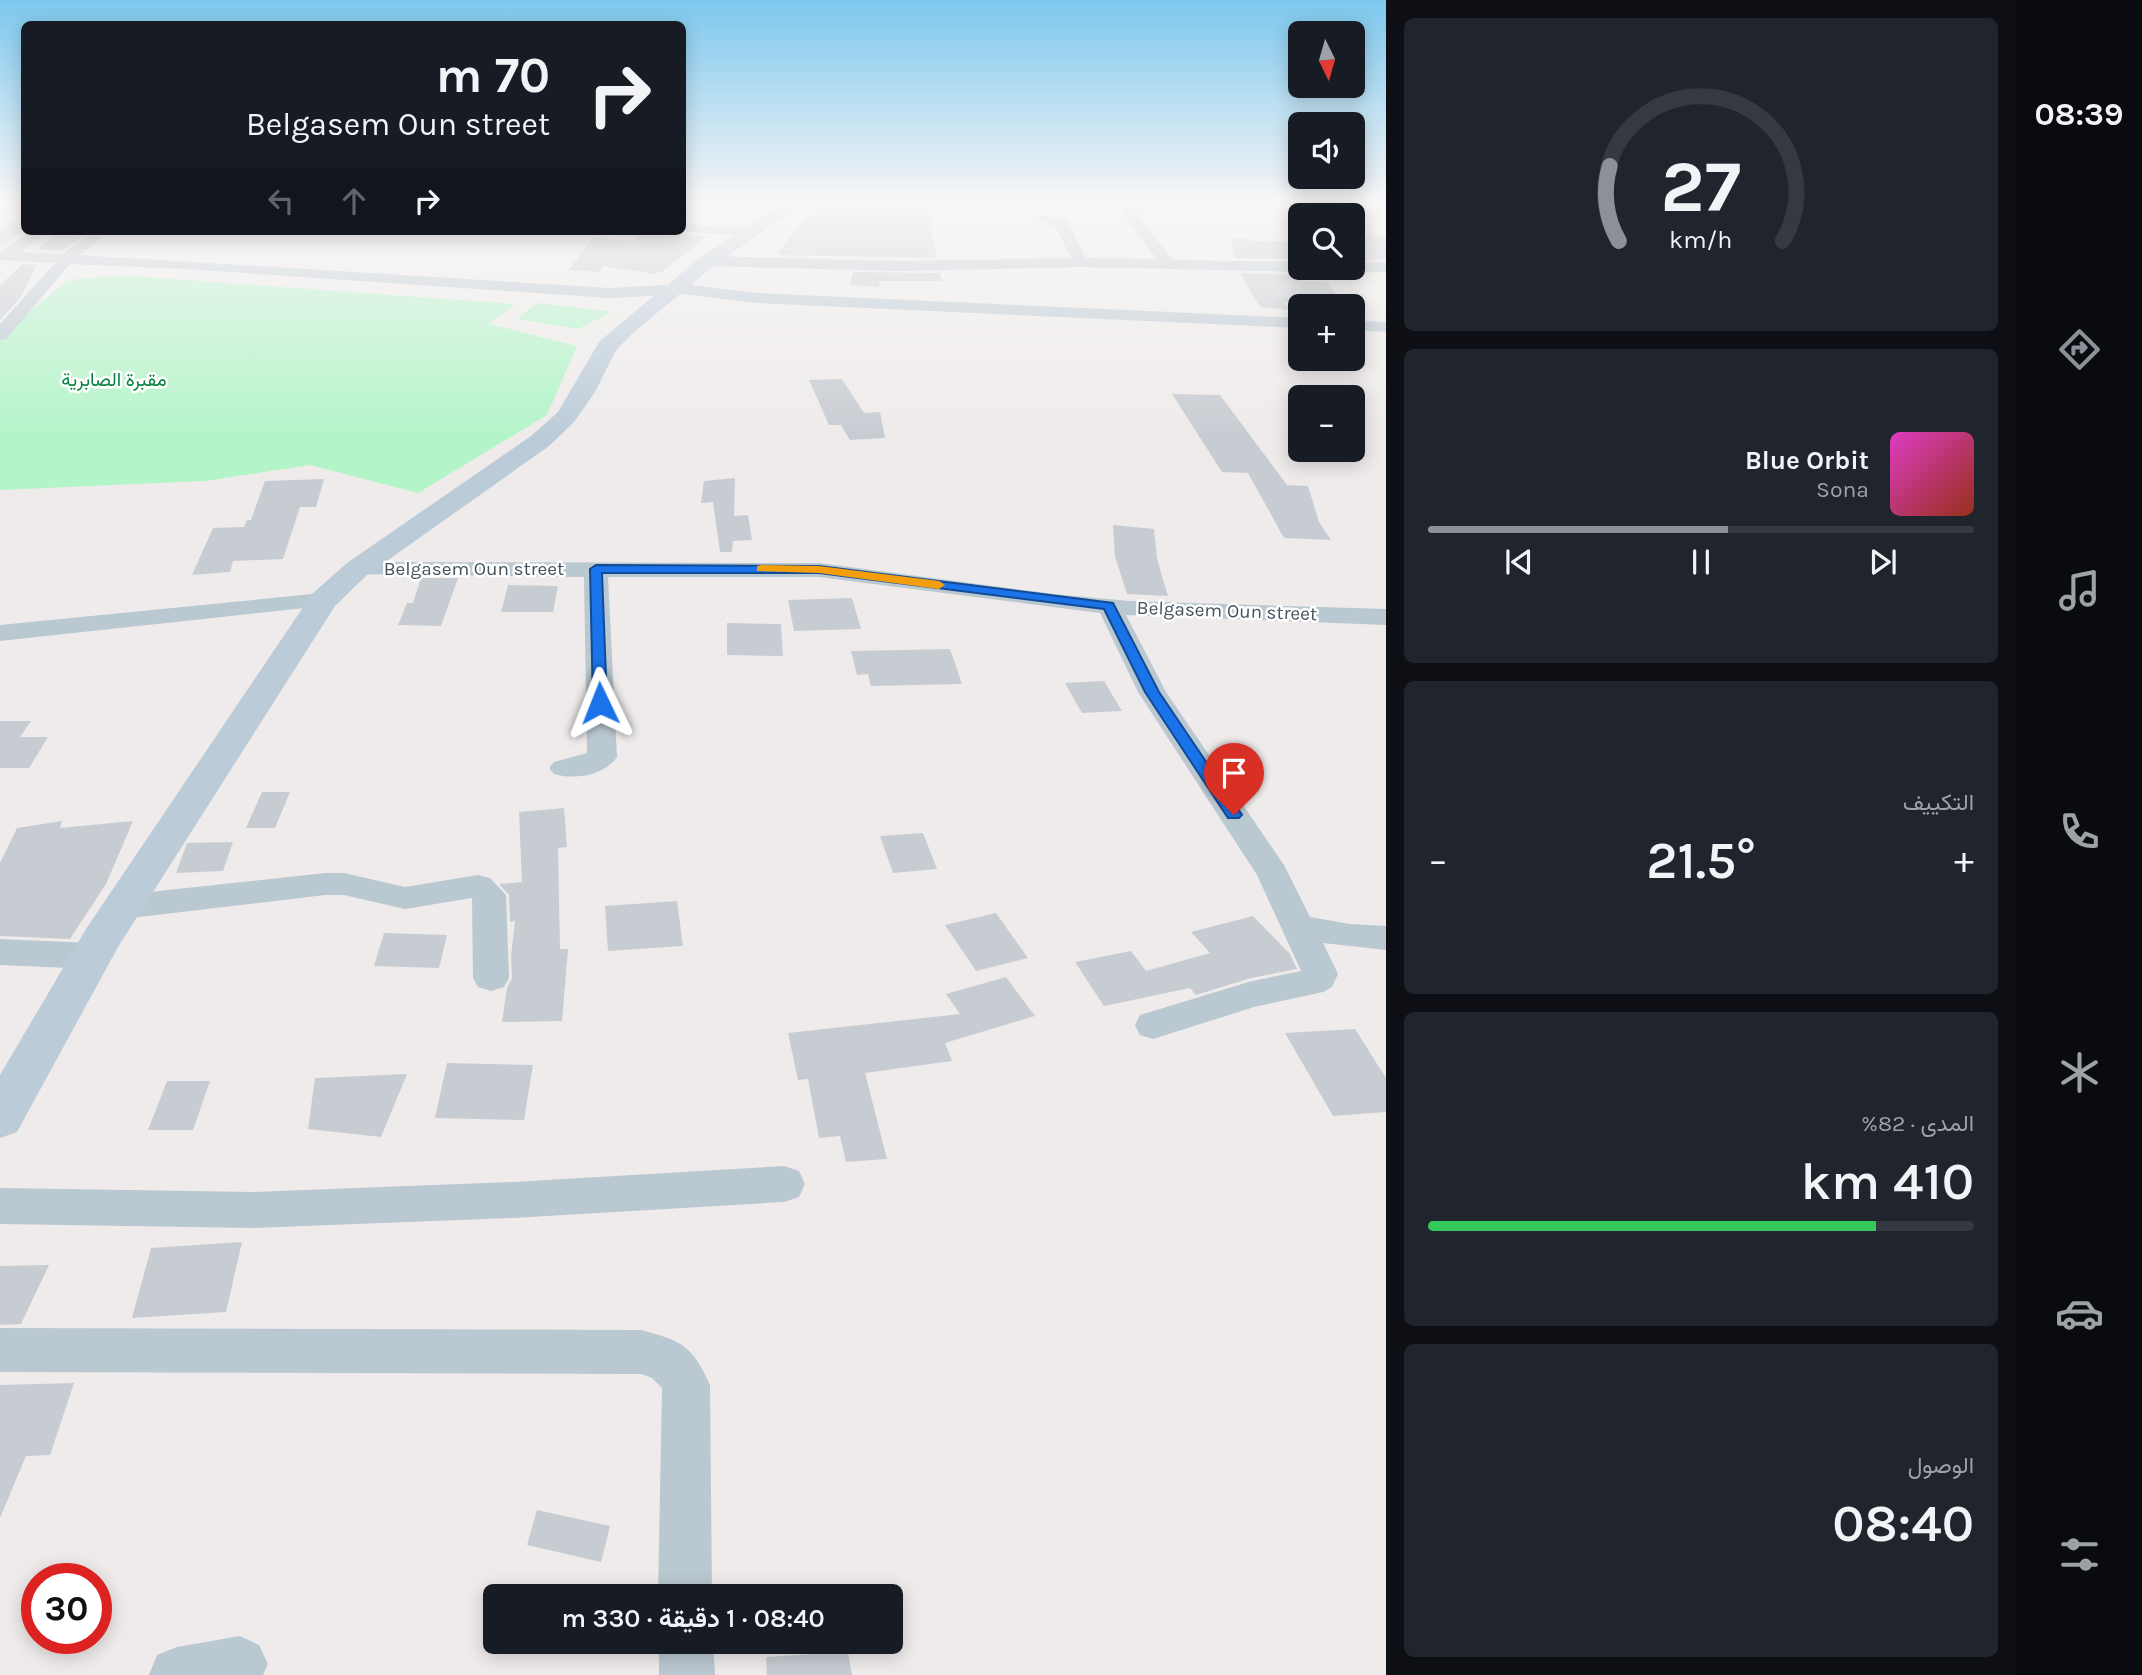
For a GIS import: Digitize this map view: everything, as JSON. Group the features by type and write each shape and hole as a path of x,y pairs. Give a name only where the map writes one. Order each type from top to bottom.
{"street":[{"path":"0,335 47,281"},
{"path":"426,281 610,293 671,289 756,298 1288,322"},
{"path":"0,1118 122,907 323,600 357,569 540,441 566,417 607,347 681,281"},
{"path":"1365,327 1384,329"},
{"name":"Belgasem Oun street","path":"357,569 819,570 1109,606 1386,617"},
{"path":"564,768 589,765 602,757 596,569"},
{"path":"0,633 323,600"},
{"path":"1109,606 1152,692 1273,873 1320,974 1315,981 1269,989 1153,1025"},
{"path":"122,907 325,884 344,884 405,898 478,886 489,895 491,978"},
{"path":"1300,927 1350,936 1386,938"},
{"path":"0,952 92,956"},
{"path":"0,1206 254,1210 513,1200 784,1184"},
{"path":"0,1350 641,1352 665,1359 680,1369 686,1385 684,1584"},
{"path":"686,1654 687,1675"},
{"path":"177,1675 240,1664"}],"green space":[{"name":"مقبرة الصابرية","path":"67,281 203,281 515,304 489,324 577,346 547,415 418,493 310,465 205,481 0,490 0,336"},
{"path":"537,303 612,312 578,329 517,319"}],"building":[{"path":"4,281 29,281 20,298 0,320 0,285"},
{"path":"851,281 880,281 879,287 850,285"},
{"path":"1245,281 1327,282 1336,294 1288,294 1288,302 1284,302 1288,310 1260,307"},
{"path":"842,379 864,413 880,412 885,438 850,440 841,425 829,425 809,380"},
{"path":"1172,394 1220,395 1287,485 1308,486 1319,522 1331,540 1284,538 1248,473 1222,472"},
{"path":"735,478 734,516 748,515 752,540 733,541 732,552 720,552 713,502 701,503 704,481"},
{"path":"324,479 316,507 300,507 283,559 233,561 230,572 192,575 213,528 244,527 247,520 251,520 265,481"},
{"path":"1113,525 1154,529 1157,559 1168,596 1127,594 1115,557"},
{"path":"421,578 458,578 441,626 398,625 407,603 413,603"},
{"path":"508,585 558,586 553,612 501,612"},
{"path":"852,598 861,629 794,631 788,600"},
{"path":"727,623 781,624 783,656 727,655"},
{"path":"950,649 962,684 871,686 868,674 857,675 851,651"},
{"path":"1104,681 1122,711 1082,713 1065,683"},
{"path":"0,721 31,721 20,737 48,737 29,768 0,768"},
{"path":"262,792 290,792 275,828 246,828"},
{"path":"564,808 567,847 558,848 560,949 568,949 562,1021 502,1022 507,988 512,978 511,956 515,921 510,922 509,895 499,884 522,882 519,812"},
{"path":"62,821 60,828 133,821 106,884 70,939 0,936 0,863 17,828"},
{"path":"923,833 937,869 893,873 880,836"},
{"path":"233,842 223,871 176,873 187,843"},
{"path":"677,901 683,946 608,951 605,906"},
{"path":"996,913 1028,958 976,971 945,925"},
{"path":"1253,916 1290,954 1297,969 1251,978 1196,995 1190,988 1104,1006 1075,962 1131,951 1146,971 1210,953 1191,932"},
{"path":"384,933 447,935 439,968 374,966"},
{"path":"1006,977 1035,1016 945,1043 952,1061 865,1073 887,1159 846,1162 840,1136 819,1138 808,1079 798,1080 788,1033 960,1014 946,994"},
{"path":"1355,1029 1386,1078 1386,1112 1333,1116 1285,1033"},
{"path":"447,1063 533,1065 524,1120 435,1118"},
{"path":"407,1074 381,1137 308,1129 315,1078"},
{"path":"167,1081 210,1081 193,1130 148,1130"},
{"path":"242,1242 226,1312 132,1318 151,1248"},
{"path":"49,1265 21,1324 0,1325 0,1266"},
{"path":"74,1383 50,1455 26,1456 0,1518 0,1385"},
{"path":"537,1510 610,1526 601,1562 527,1545"},
{"path":"848,1654 852,1675 767,1675 766,1657"}],"slow traffic":[{"path":"761,568 852,573 939,585"}],"route":[{"path":"600,703 596,569 819,570 1109,606 1152,692 1234,815"}]}
